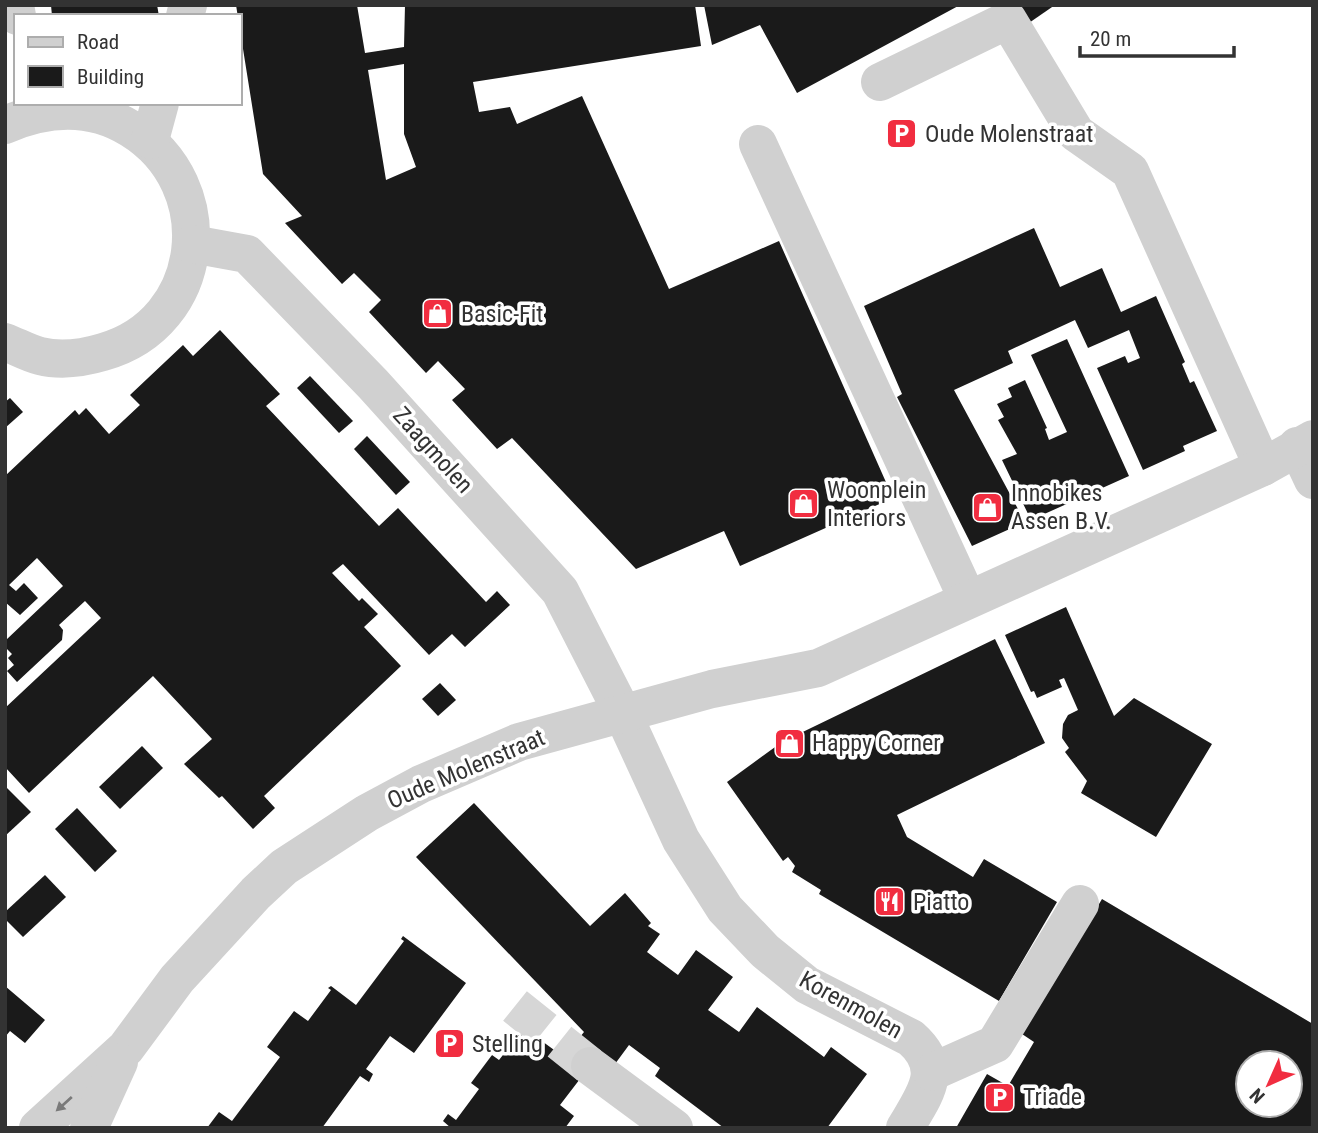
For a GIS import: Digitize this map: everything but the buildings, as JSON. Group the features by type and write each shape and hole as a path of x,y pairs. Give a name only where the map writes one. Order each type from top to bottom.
{"street":[{"path":"880,82 1008,20 1076,133 1130,171 1263,467"},
{"path":"150,140 159,105"},
{"path":"5,342 40,356 81,358 120,347 154,324 173,301 186,274 192,244 185,193 164,156 150,140 114,118 74,109 23,114"},
{"path":"758,144 967,598"},
{"name":"Zaagmolen","path":"192,244 247,254 373,384 560,591 622,712"},
{"path":"1305,442 1313,480"},
{"name":"Oude Molenstraat","path":"37,1128 126,1048 209,943 284,867 368,813 421,784 519,742 712,689 818,667 1263,467 1305,442"},
{"name":"Korenmolen","path":"622,712 681,840 725,909 765,951 807,985 911,1038 924,1050 932,1072"},
{"path":"905,1128 923,1097 932,1072 995,1044 1080,904"},
{"name":"Oude Molenstraat","path":"89,1128 126,1048"},
{"path":"590,1066 674,1128"}],"tunnel":[{"path":"515,1006 590,1066"}],"place":[{"name":"Oude Molenstraat","path":"902,134"},
{"name":"Basic-Fit","path":"438,314"},
{"name":"Woonplein Interiors","path":"804,504"},
{"name":"Innobikes Assen B.V.","path":"988,507"},
{"name":"Happy Corner","path":"789,743"},
{"name":"Piatto","path":"890,902"},
{"name":"Stelling","path":"449,1044"},
{"name":"Triade","path":"1000,1097"}]}
